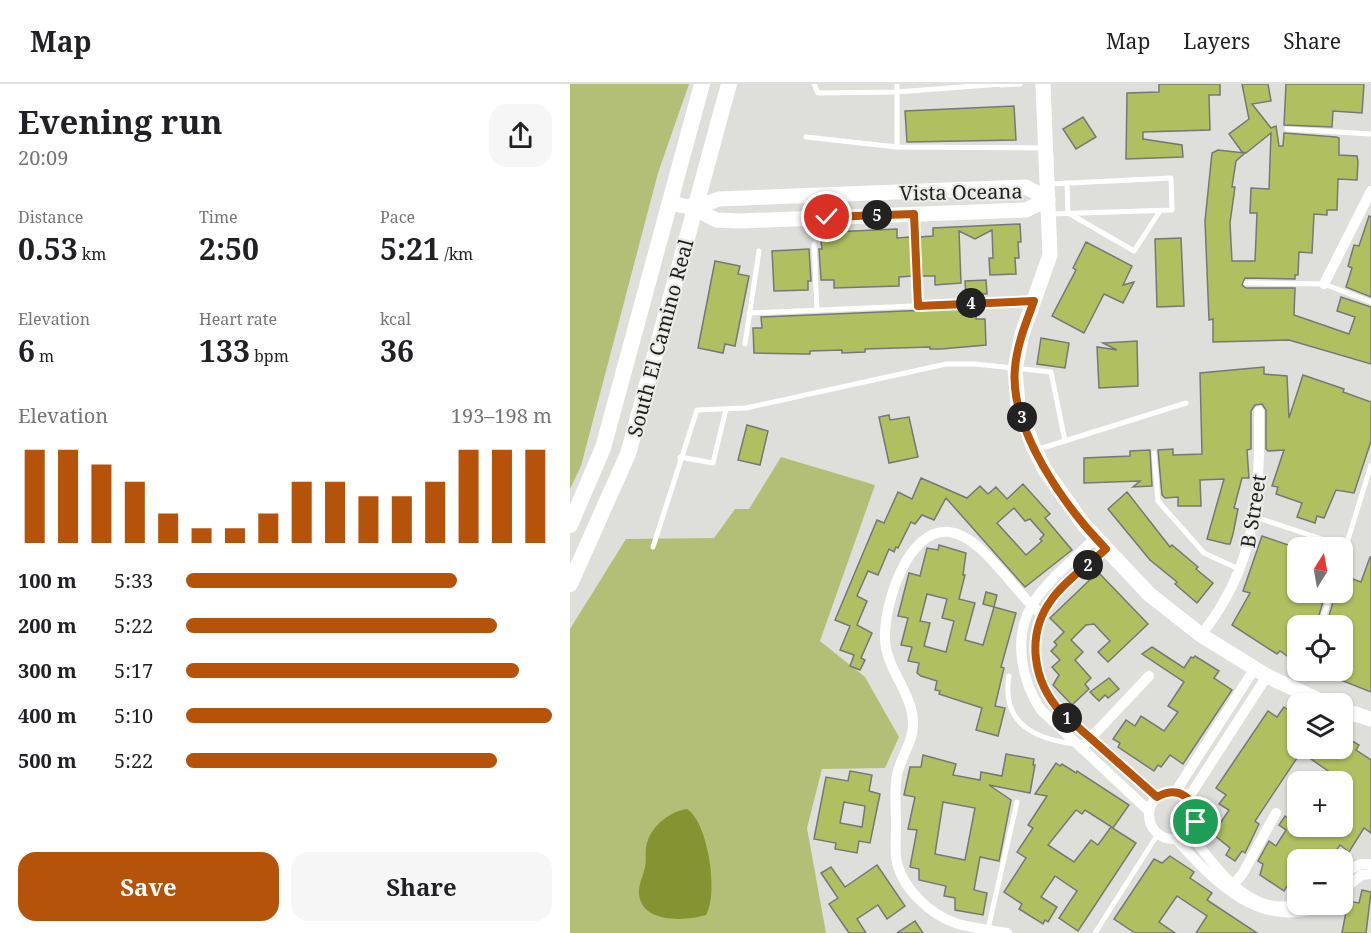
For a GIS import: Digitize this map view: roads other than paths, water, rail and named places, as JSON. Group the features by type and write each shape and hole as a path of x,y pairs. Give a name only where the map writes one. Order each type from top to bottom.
{"main road":[{"name":"South El Camino Real","path":"570,525 603,448 702,84"},
{"name":"South El Camino Real","path":"570,584 628,454 729,84"}],"street":[{"path":"1043,84 1050,255 1022,334 1015,369 1018,405 1035,450 1045,470 1101,544 1149,594 1202,635 1261,672 1304,693"},
{"name":"Vista Oceana","path":"694,208 719,199 1026,187 1048,199"},
{"path":"1324,284 1371,191"},
{"name":"Vista Oceana","path":"670,203 694,208 716,220 728,220 1026,210 1048,199"},
{"name":"B Street","path":"1202,635 1219,613 1248,551 1260,476 1259,411"},
{"path":"1007,933 957,924 937,914 916,897 902,876 896,858 896,776 914,726 912,707 885,639 889,604 911,551 922,539 937,533 951,532 977,545 1031,607 1043,615"},
{"path":"1101,544 1050,582 1031,607 1022,645 1026,680 1041,710 1149,811"},
{"path":"1101,544 1052,598 1043,615 1035,641 1035,660 1042,688 1050,700 1090,739 1157,797"},
{"path":"1176,791 1261,672"},
{"path":"1189,797 1261,672"},
{"path":"1079,746 1090,739 1149,676"},
{"path":"1353,713 1371,719"},
{"path":"1176,839 1189,833 1196,822 1196,808 1189,797 1176,791 1166,792 1157,797 1149,811 1150,824 1158,834 1176,839 1226,894 1245,911 1274,919 1295,918 1302,915"},
{"path":"1226,894 1234,885 1276,813"},
{"path":"1189,833 1234,885 1265,904 1287,905"},
{"path":"1353,868 1361,864 1371,864"},
{"path":"1353,882 1362,875 1371,874"}],"lane":[{"path":"814,84 818,93 897,92 1020,84"},
{"path":"897,84 897,147"},
{"path":"1287,129 1371,134"},
{"path":"806,137 897,147 1046,148"},
{"path":"1068,213 1172,210 1171,178 1067,183 1048,199 1068,213 1134,251 1161,211"},
{"path":"1067,183 1068,213"},
{"path":"914,214 918,306"},
{"path":"814,244 817,310"},
{"path":"745,344 759,251"},
{"path":"1246,284 1324,284 1371,302"},
{"path":"749,313 1034,301"},
{"path":"653,547 680,457 697,410 746,408 946,364 975,364 1052,372 1065,441"},
{"path":"1035,450 1186,403"},
{"path":"680,457 713,463 726,409"},
{"path":"1154,453 1158,501 1204,553 1239,569"},
{"path":"1349,537 1371,465"},
{"path":"1255,517 1316,537"},
{"path":"1009,676 1007,699 1021,723 1036,736 1079,746"},
{"path":"988,929 1017,802"},
{"path":"1095,933 1158,834"}]}
